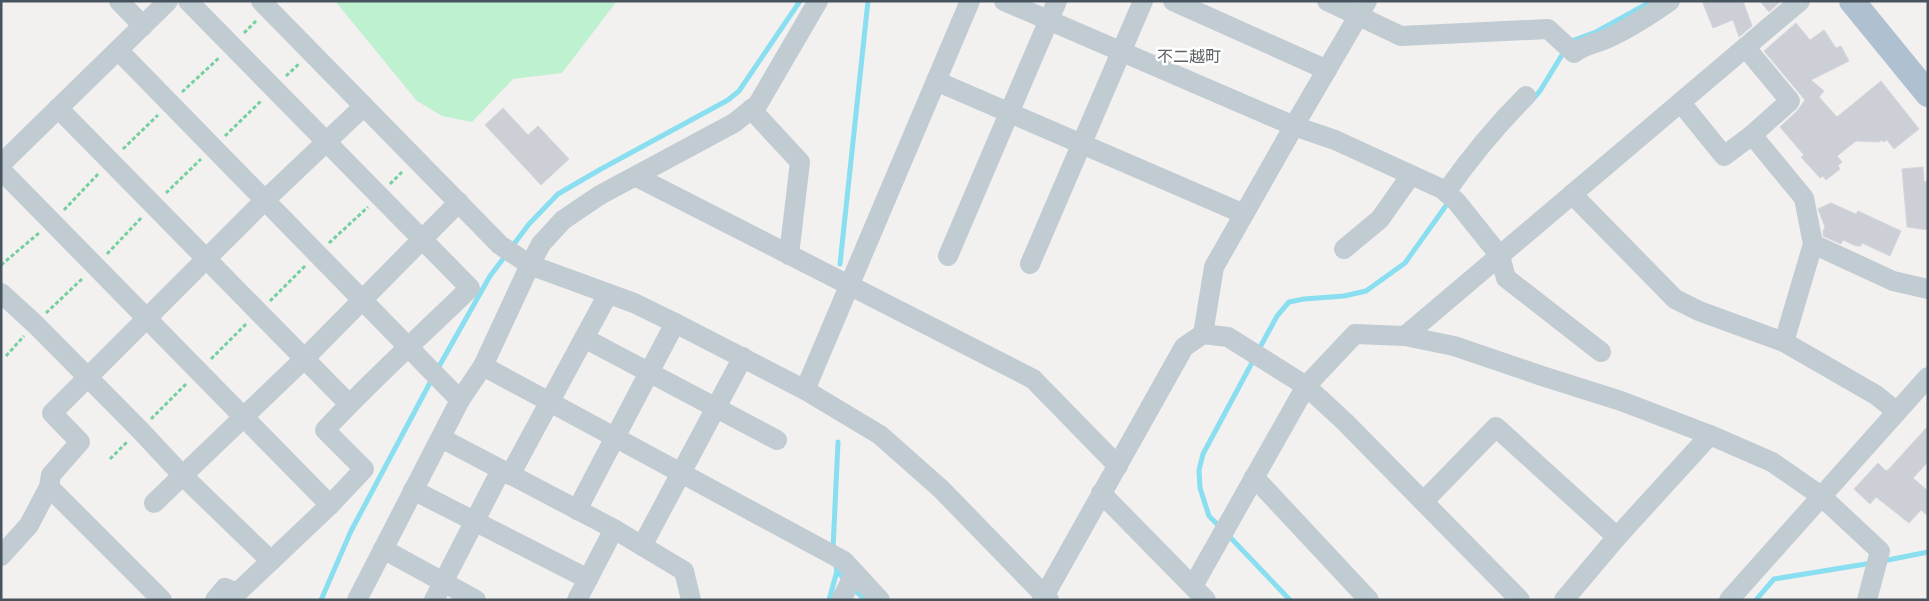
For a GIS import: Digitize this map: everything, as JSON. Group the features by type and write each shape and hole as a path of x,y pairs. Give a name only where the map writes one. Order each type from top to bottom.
{"main road":[{"path":"1852,1 1928,94"}],"street":[{"path":"119,1 143,26"},
{"path":"1,164 168,1"},
{"path":"188,1 470,288 410,348 349,404 325,430 364,469 330,505 237,593 225,588 215,600"},
{"path":"357,600 460,400 483,366 541,244 563,220 600,195 734,124 758,104 818,1"},
{"path":"805,390 851,286 970,1"},
{"path":"1004,1 1294,126 1335,140 1411,175 1451,196 1500,256 1506,278 1601,352"},
{"path":"948,256 1057,1"},
{"path":"1030,264 1143,1"},
{"path":"1173,1 1327,70"},
{"path":"1327,1 1363,8 1400,36 1548,30 1566,47 1582,47 1605,39 1642,20 1670,1"},
{"path":"1405,336 1800,1"},
{"path":"265,5 460,202 500,245 530,265 634,303 675,323 805,390 880,435 941,489 1045,598 1101,493 1184,348 1203,334 1228,337 1306,386 1345,422 1520,600"},
{"path":"1203,334 1214,267 1363,8"},
{"path":"1681,103 1724,156 1752,135 1790,101 1746,48"},
{"path":"118,50 171,102 460,400"},
{"path":"936,81 1244,214"},
{"path":"1451,196 1472,154 1501,120 1526,96"},
{"path":"1,556 29,525 49,486 51,475 80,442 52,413 265,200 364,106"},
{"path":"58,108 349,404"},
{"path":"751,109 800,162 789,255"},
{"path":"1752,135 1804,198 1813,244 1784,342"},
{"path":"1,170 330,505"},
{"path":"1344,249 1380,219 1411,175"},
{"path":"637,177 1033,379 1118,466"},
{"path":"1572,194 1675,299 1699,311 1784,342 1876,396 1897,412"},
{"path":"154,504 304,359 460,202"},
{"path":"1813,244 1893,282 1928,289"},
{"path":"1,293 88,377 183,476 271,561"},
{"path":"434,600 475,521 550,402 608,294"},
{"path":"577,510 675,323"},
{"path":"1101,493 1200,593 1218,540 1314,375 1355,334 1405,336 1454,346 1621,401 1710,434 1772,462 1821,496 1880,551 1867,600"},
{"path":"584,338 777,440"},
{"path":"642,546 743,357"},
{"path":"483,366 844,562 880,600"},
{"path":"1729,600 1928,377"},
{"path":"1424,501 1496,427 1617,537"},
{"path":"1564,600 1617,537 1710,434"},
{"path":"441,438 614,529 684,571 691,600"},
{"path":"1254,477 1369,600"},
{"path":"49,486 162,600"},
{"path":"413,490 588,578"},
{"path":"577,600 614,529"},
{"path":"383,549 476,600"},
{"path":"841,600 855,573"}],"path":[{"path":"1,265 52,222 171,102 231,46 265,5"}],"green space":[{"path":"335,1 617,1 562,73 513,79 472,122 442,116 417,101"}],"building":[{"path":"1702,1 1743,1 1752,26 1739,37 1733,20 1713,28"},
{"path":"1760,1 1781,1 1769,12"},
{"path":"1796,23 1810,40 1824,30 1836,48 1841,46 1849,61 1811,80 1824,91 1819,97 1837,117 1881,81 1919,129 1894,149 1887,140 1883,142 1882,140 1879,142 1856,141 1837,156 1842,162 1838,166 1840,169 1826,180 1823,176 1820,178 1801,157 1804,155 1780,127 1798,110 1805,100 1764,51"},
{"path":"503,108 528,135 538,126 569,159 541,185 485,125"},
{"path":"1923,167 1924,182 1928,181 1928,230 1907,227 1902,169"},
{"path":"1831,203 1856,214 1858,211 1901,231 1890,256 1862,243 1861,246 1856,246 1843,240 1841,244 1823,236 1825,227 1818,209"},
{"path":"1928,426 1928,462 1913,478 1928,491 1928,516 1921,510 1909,523 1876,497 1870,504 1854,489 1878,463 1886,471 1889,469"}],"waterway":[{"path":"511,248 529,224 558,194 728,100 739,91 800,1"},
{"path":"840,264 868,1"},
{"path":"1571,44 1574,40 1596,32 1652,1"},
{"path":"1531,101 1540,91 1565,50"},
{"path":"1258,351 1277,316 1289,302 1344,296 1366,291 1405,263 1450,200"},
{"path":"437,370 490,276 506,255"},
{"path":"1221,528 1209,516 1200,488 1199,470 1203,454 1254,359"},
{"path":"321,600 351,531 432,379"},
{"path":"833,549 838,442"},
{"path":"1227,534 1290,600"},
{"path":"1883,561 1928,552"},
{"path":"835,562 837,571 845,580"},
{"path":"1756,600 1774,579 1872,563"},
{"path":"829,600 837,571"},
{"path":"853,588 865,600"}],"district":[{"name":"不二越町","path":"1189,56"}]}
